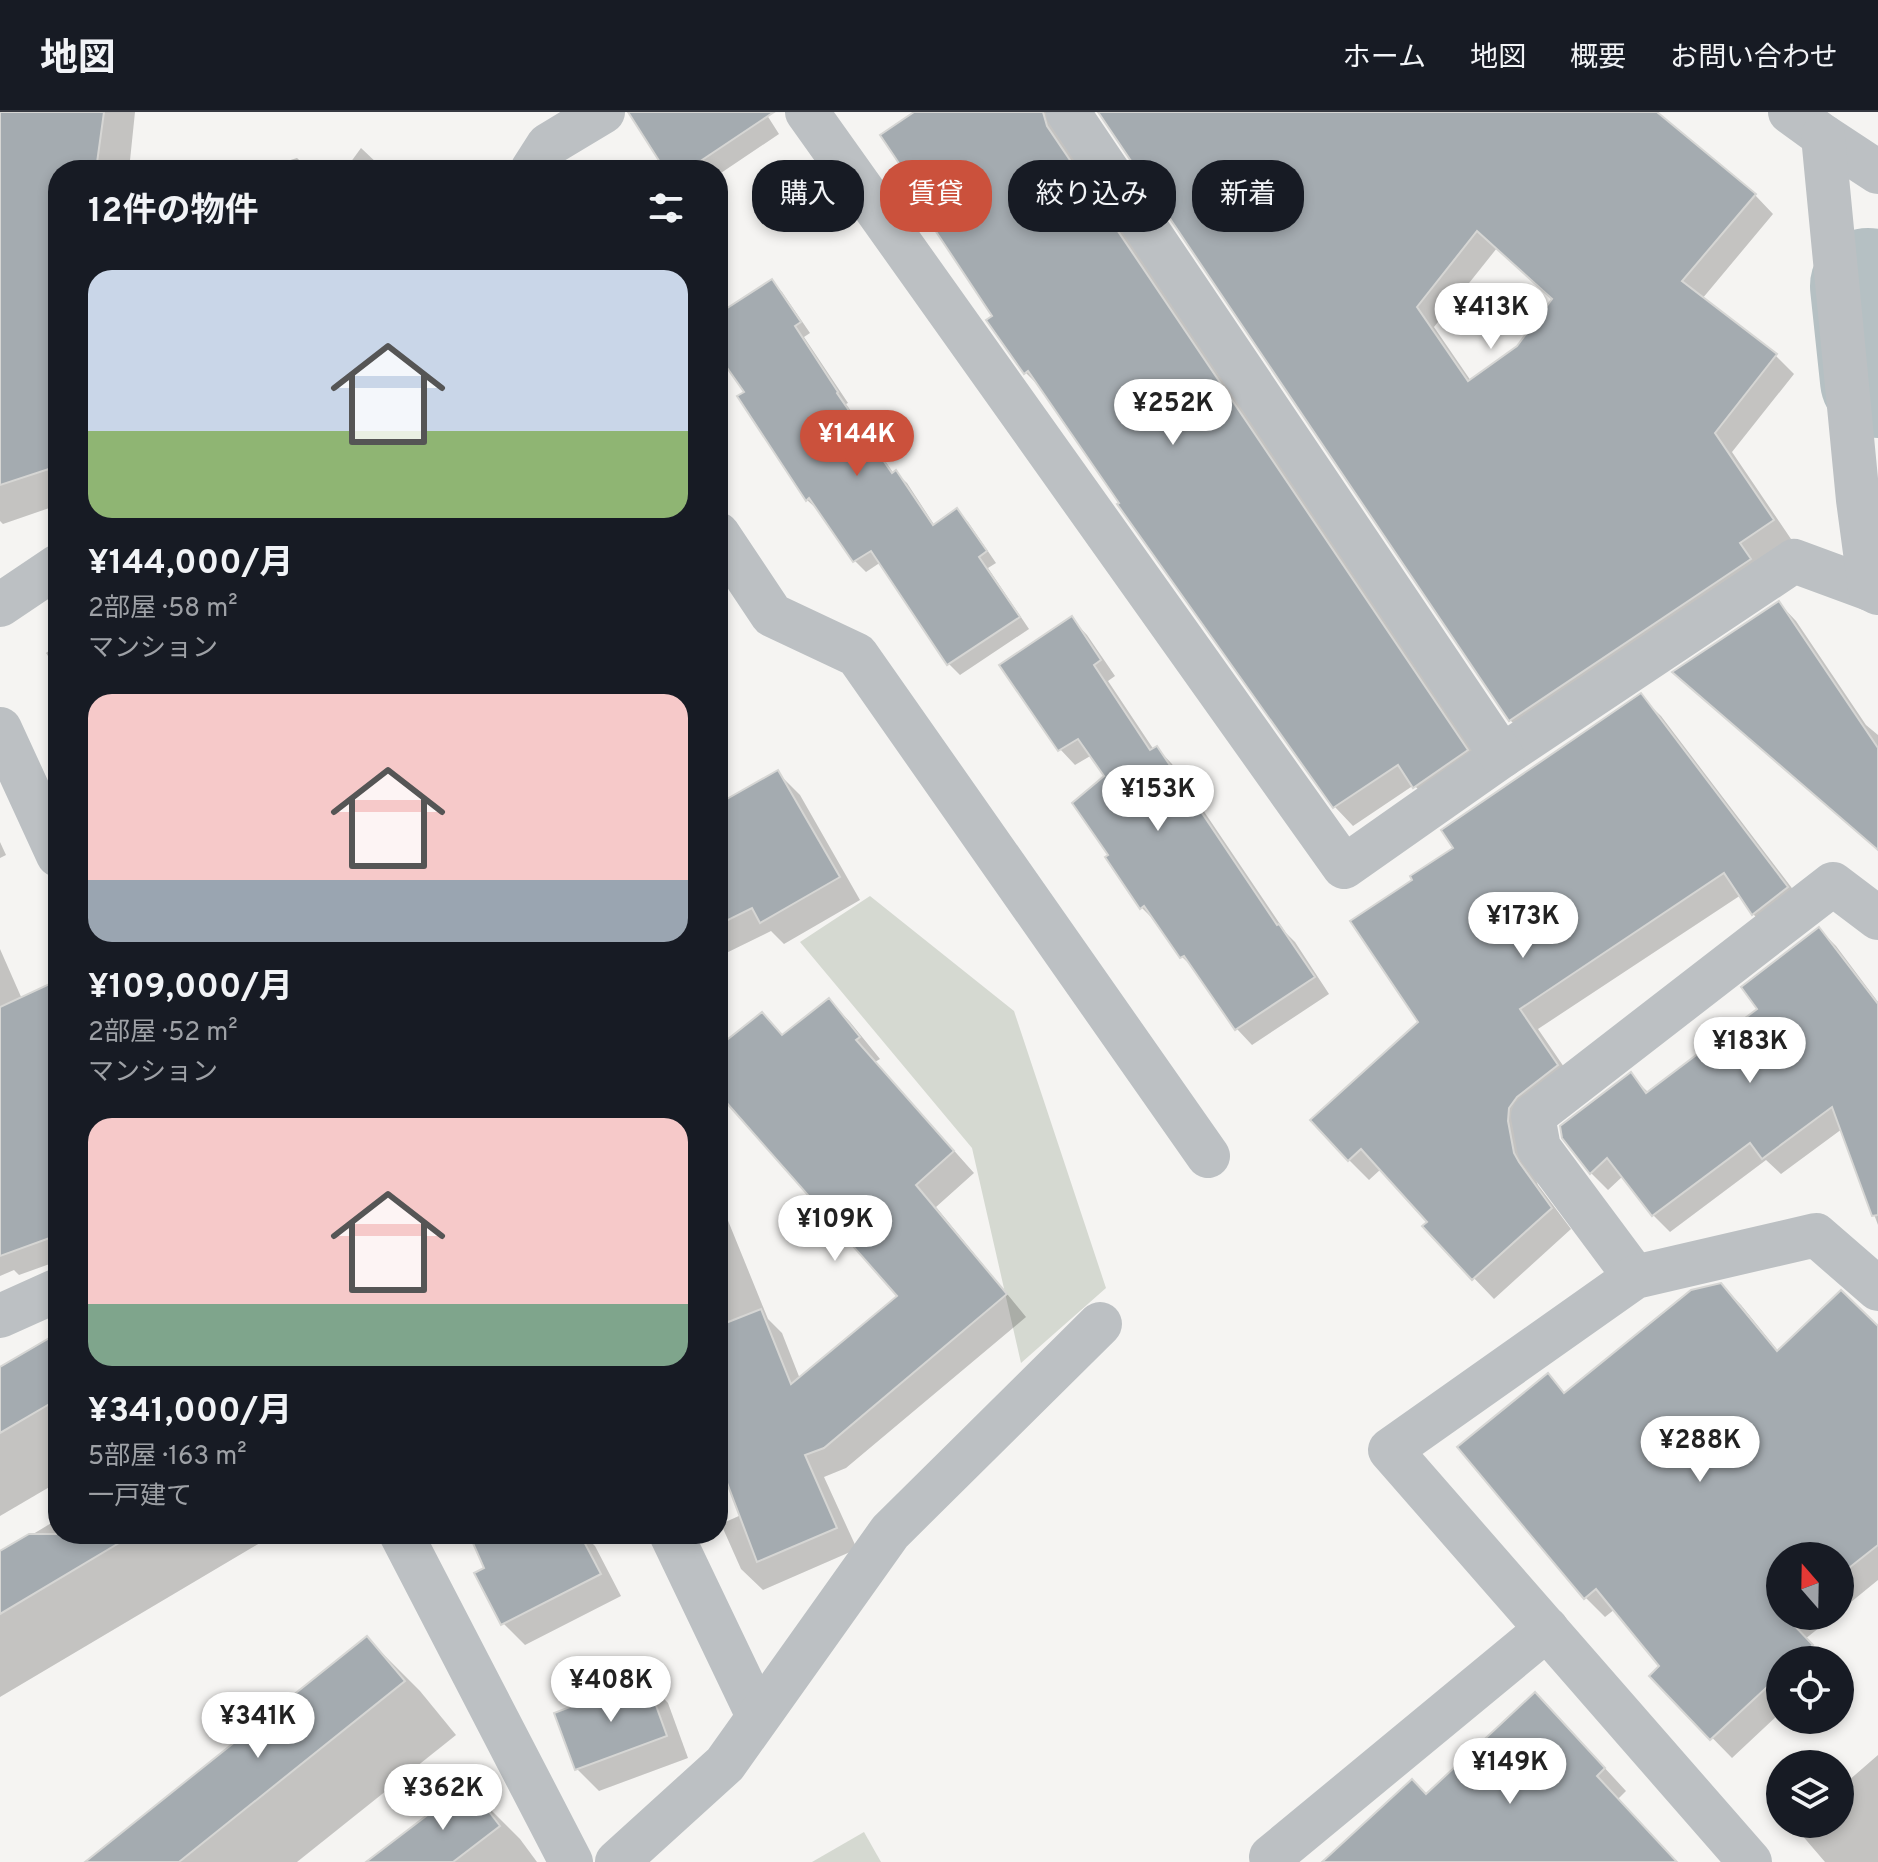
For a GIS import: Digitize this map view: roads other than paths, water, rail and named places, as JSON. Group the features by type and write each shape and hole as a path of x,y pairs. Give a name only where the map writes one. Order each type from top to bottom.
{"street":[{"path":"538,160 548,145 603,112"},
{"path":"807,112 1344,867 1502,756 1794,561 1874,591"},
{"path":"1068,112 1502,756"},
{"path":"1806,124 1858,500 1874,591"},
{"path":"1806,124 1878,172"},
{"path":"728,561 772,615 857,655 1208,1156"},
{"path":"0,605 48,573"},
{"path":"0,729 48,833"},
{"path":"1635,1277 1539,1148 1533,1116 1833,884 1878,918"},
{"path":"1750,1862 1390,1450 1635,1277 1816,1235 1878,1289"},
{"path":"0,1316 48,1294"},
{"path":"617,1862 725,1764 890,1532 1100,1324"},
{"path":"406,1544 569,1861"},
{"path":"676,1544 758,1716"},
{"path":"1275,1862 1271,1857 1547,1629"}],"waterway":[{"path":"1868,286 1878,380"}]}
